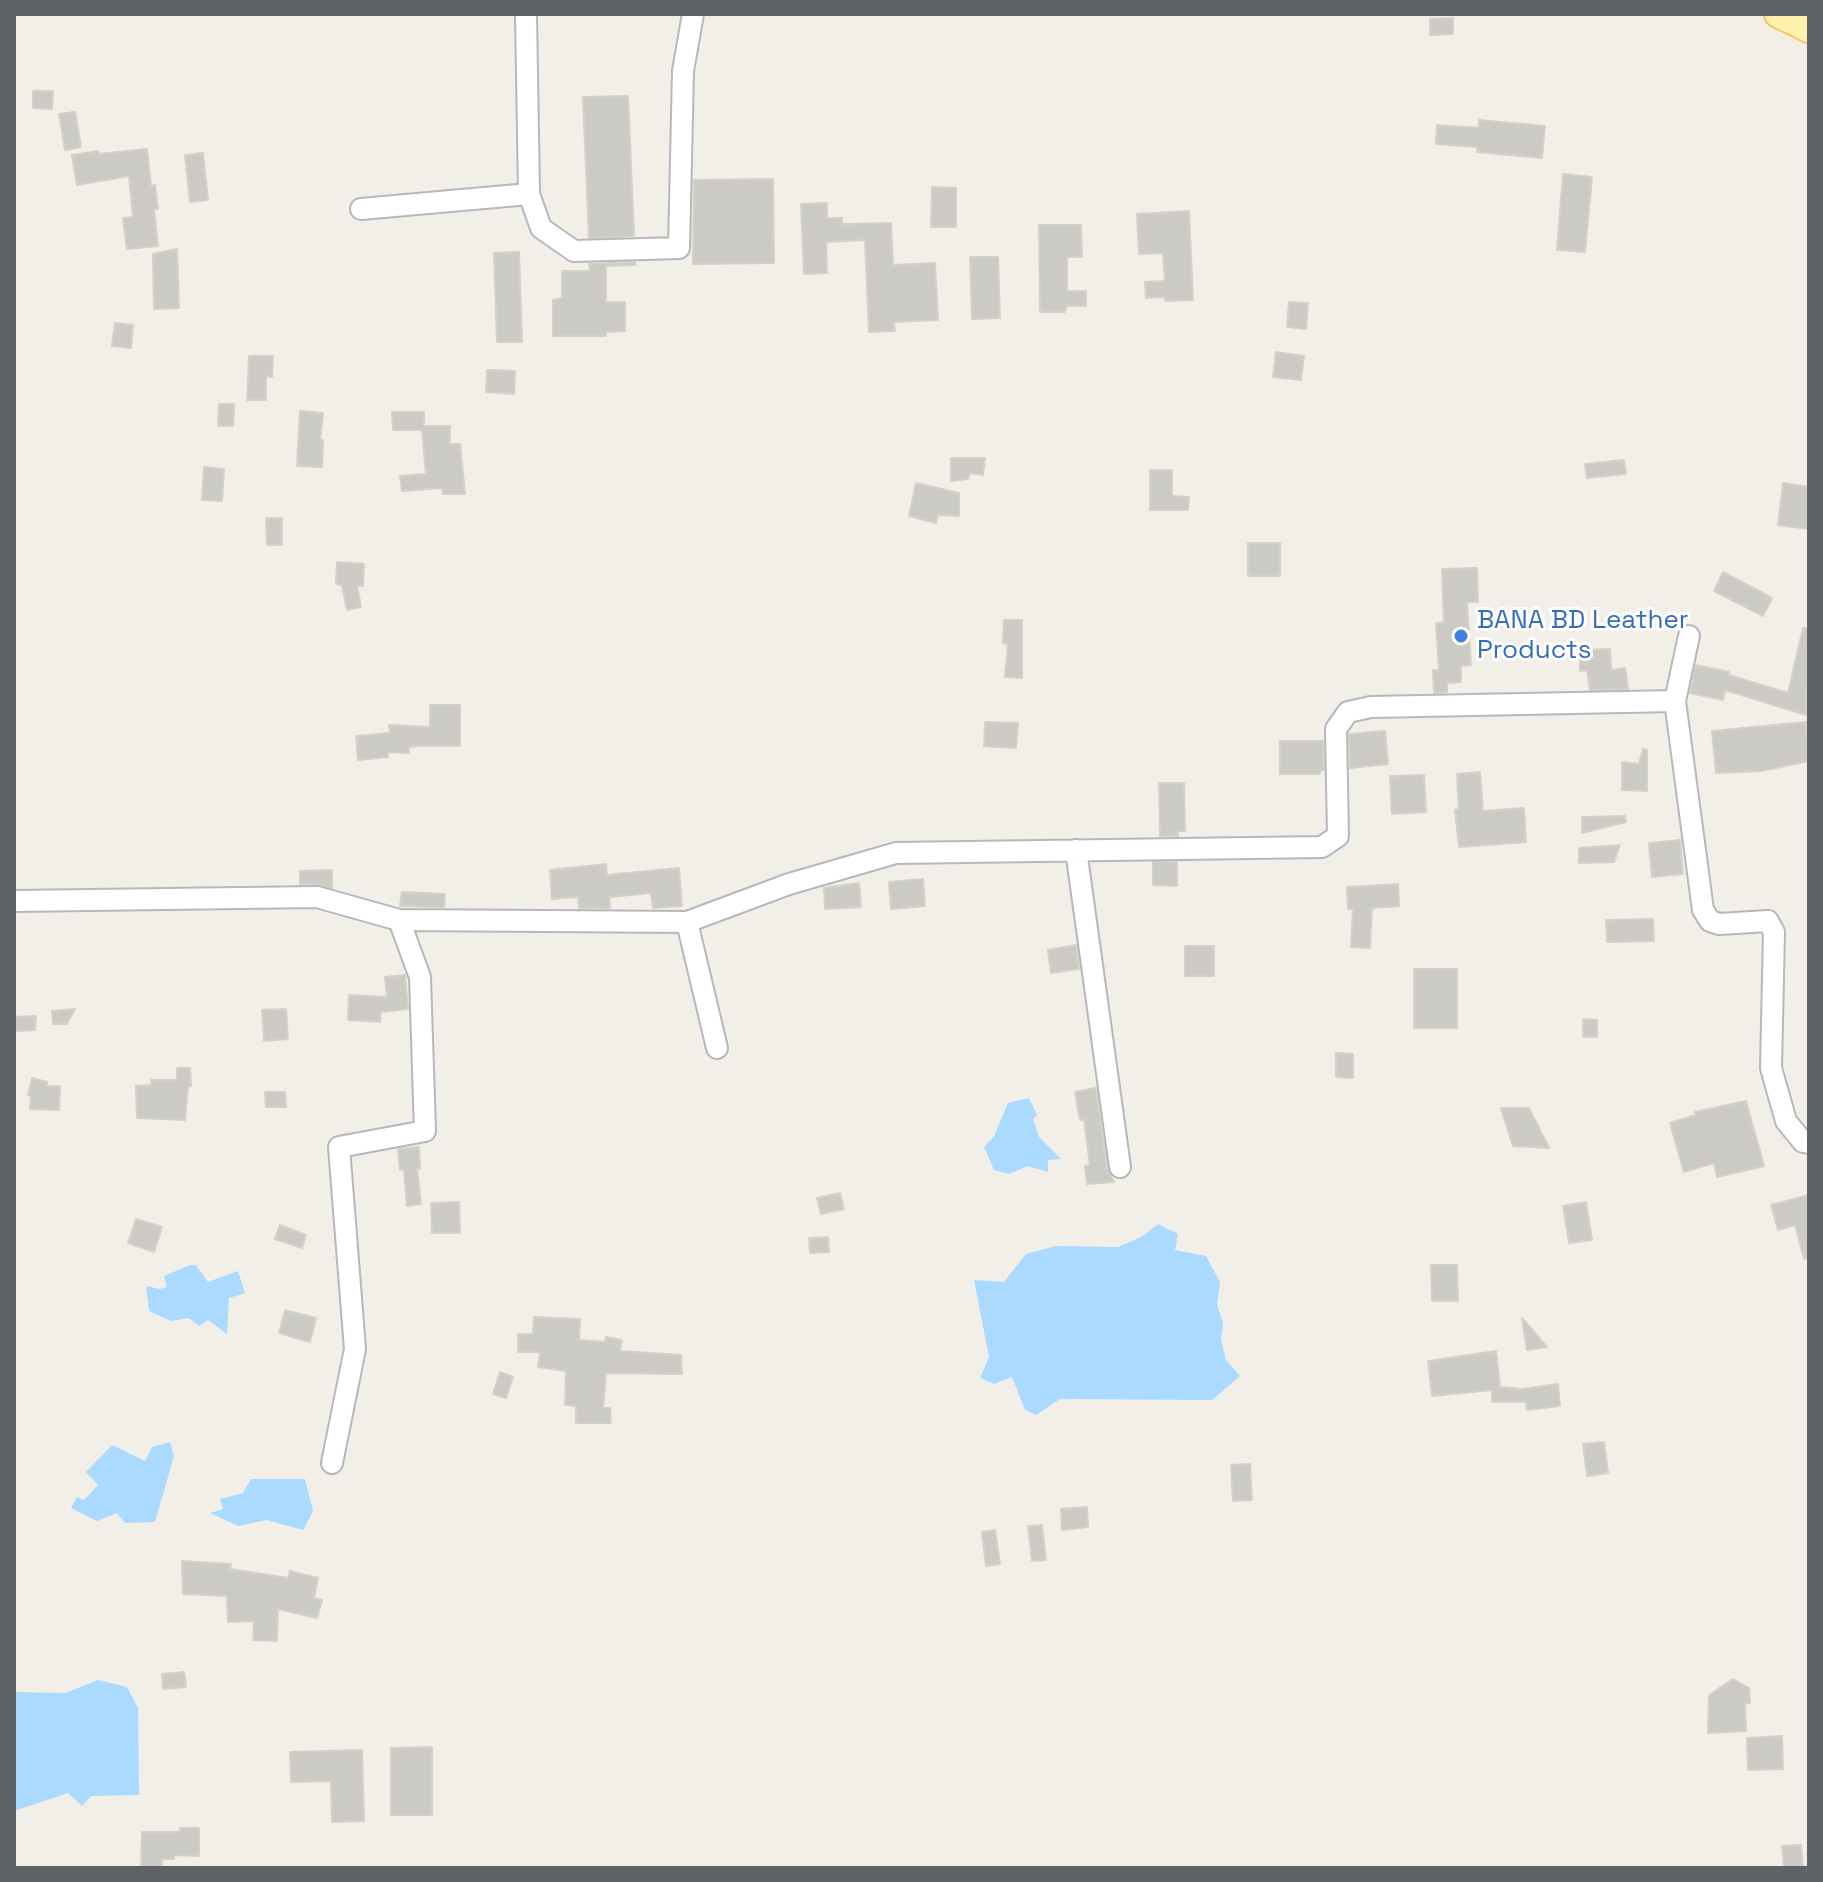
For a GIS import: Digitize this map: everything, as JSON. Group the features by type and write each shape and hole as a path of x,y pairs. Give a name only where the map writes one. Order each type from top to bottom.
{"main road":[{"path":"1778,14 1809,29"}],"street":[{"path":"526,14 529,194 541,228 574,251 679,248 683,71 693,14"},
{"path":"361,209 529,194"},
{"path":"1689,636 1675,701 1703,910 1710,921 1719,924 1768,921 1774,932 1771,1068 1786,1121 1803,1142 1809,1143"},
{"path":"14,901 317,897 399,920 687,922 789,884 896,853 1322,847 1338,836 1336,729 1348,712 1371,707 1675,701"},
{"path":"1076,850 1120,1167"},
{"path":"332,1463 355,1349 339,1147 425,1131 420,977 399,920"},
{"path":"687,922 717,1048"}],"water":[{"path":"1029,1098 1037,1115 1033,1119 1039,1137 1061,1159 1048,1160 1048,1172 1028,1166 1009,1174 994,1170 984,1147 994,1136 1008,1103"},
{"path":"1158,1224 1178,1234 1175,1250 1206,1256 1220,1282 1217,1304 1223,1323 1221,1339 1226,1360 1240,1376 1212,1400 1060,1399 1036,1415 1025,1410 1012,1377 994,1384 980,1378 989,1357 974,1280 1004,1282 1026,1254 1056,1246 1118,1247 1141,1237"},
{"path":"196,1265 208,1282 238,1271 245,1293 229,1298 227,1334 208,1320 199,1326 189,1318 171,1321 149,1311 146,1286 167,1287 164,1276"},
{"path":"170,1442 174,1456 155,1522 125,1523 117,1513 97,1521 71,1508 77,1497 84,1500 98,1485 86,1472 112,1445 145,1461 152,1447"},
{"path":"251,1479 305,1479 313,1511 303,1530 267,1520 238,1526 210,1513 223,1509 220,1499 243,1493"},
{"path":"98,1680 127,1687 138,1708 139,1795 91,1796 82,1806 68,1793 14,1811 14,1692 65,1693"}],"building":[{"path":"1453,18 1453,34 1430,35 1430,19"},
{"path":"33,91 53,91 52,109 33,108"},
{"path":"628,96 634,236 589,238 583,97"},
{"path":"75,112 81,147 65,150 59,114"},
{"path":"1479,120 1545,126 1542,158 1477,152 1477,147 1436,144 1437,125 1479,128"},
{"path":"147,149 151,186 155,185 158,209 154,209 158,246 127,249 123,218 133,217 129,176 77,185 72,155"},
{"path":"203,153 208,200 190,202 185,155"},
{"path":"1563,174 1592,177 1585,252 1557,250"},
{"path":"773,179 774,263 693,264 694,180"},
{"path":"932,187 956,188 956,227 931,227"},
{"path":"827,203 827,218 842,218 842,224 891,223 893,265 935,263 938,320 894,322 895,331 869,332 865,240 826,242 827,273 804,274 801,204"},
{"path":"1189,211 1193,300 1146,298 1145,282 1165,281 1163,253 1139,254 1137,214"},
{"path":"1039,225 1081,225 1082,257 1067,257 1067,291 1086,291 1086,306 1067,306 1065,312 1040,312"},
{"path":"177,249 179,308 154,309 153,254"},
{"path":"519,252 522,342 497,342 494,253"},
{"path":"970,257 998,257 1000,318 972,319"},
{"path":"635,262 635,265 606,266 606,302 625,302 625,331 606,332 606,336 553,336 553,300 562,298 562,271 590,271 589,264"},
{"path":"1289,302 1308,303 1306,329 1287,327"},
{"path":"115,323 133,325 131,348 112,346"},
{"path":"1276,352 1304,356 1301,380 1273,377"},
{"path":"249,356 273,356 272,377 266,376 266,400 247,400"},
{"path":"487,370 515,371 514,394 486,392"},
{"path":"219,404 234,404 233,426 218,426"},
{"path":"300,411 323,413 320,440 323,440 322,467 297,466"},
{"path":"392,412 424,412 424,426 450,426 450,444 460,444 465,494 443,494 442,488 402,491 400,476 426,474 422,430 393,430"},
{"path":"951,458 985,458 983,475 970,473 968,479 951,481"},
{"path":"1624,460 1626,474 1587,478 1585,464"},
{"path":"204,467 224,469 222,501 202,500"},
{"path":"1150,470 1172,470 1172,496 1189,497 1188,510 1150,510"},
{"path":"916,483 959,493 959,516 938,515 936,523 909,516"},
{"path":"1783,483 1809,487 1809,529 1778,525"},
{"path":"266,518 282,518 282,545 267,545"},
{"path":"1248,543 1280,543 1280,576 1248,576"},
{"path":"337,562 364,564 363,586 357,586 361,607 347,610 342,585 336,584"},
{"path":"1477,568 1478,602 1467,602 1471,665 1461,666 1461,682 1447,683 1447,692 1434,693 1433,670 1439,670 1436,623 1444,622 1442,569"},
{"path":"1723,572 1772,598 1763,616 1714,591"},
{"path":"1004,620 1022,620 1022,678 1005,677 1008,644 1003,643"},
{"path":"1803,628 1809,629 1806,715 1725,690 1723,700 1690,693 1696,665 1729,672 1729,675 1788,693"},
{"path":"1610,649 1611,670 1625,668 1628,689 1590,690 1587,670 1580,671 1580,650"},
{"path":"430,705 460,705 460,746 409,747 409,753 388,752 388,757 358,760 356,736 390,733 389,725 430,727"},
{"path":"985,722 1018,723 1016,748 984,746"},
{"path":"1806,722 1809,761 1761,771 1716,773 1712,731"},
{"path":"1385,731 1388,764 1350,768 1349,734"},
{"path":"1280,741 1323,741 1324,770 1320,770 1320,774 1280,774"},
{"path":"1643,749 1647,750 1647,791 1622,790 1622,762 1639,764"},
{"path":"1480,772 1483,811 1524,808 1526,842 1459,847 1455,810 1459,809 1457,774"},
{"path":"1424,775 1426,812 1392,814 1390,776"},
{"path":"1159,783 1184,783 1185,831 1178,831 1178,836 1160,836"},
{"path":"1625,816 1626,822 1582,833 1582,817"},
{"path":"1680,840 1683,874 1652,877 1649,843"},
{"path":"1620,845 1614,862 1579,863 1579,848"},
{"path":"1153,862 1177,862 1177,886 1153,885"},
{"path":"606,864 607,875 679,868 682,906 653,908 651,893 609,897 610,908 579,908 578,897 552,899 550,870"},
{"path":"332,870 332,888 300,884 300,871"},
{"path":"923,879 925,906 891,909 889,882"},
{"path":"859,883 861,907 825,909 824,888"},
{"path":"1398,884 1399,906 1372,908 1370,948 1351,947 1353,909 1348,909 1347,887"},
{"path":"402,892 445,894 444,907 400,906"},
{"path":"1653,919 1654,941 1607,942 1606,920"},
{"path":"1076,945 1079,969 1051,973 1048,950"},
{"path":"1185,946 1214,946 1214,976 1185,976"},
{"path":"1414,969 1457,969 1457,1028 1414,1028"},
{"path":"405,975 408,1009 381,1012 380,1022 348,1020 349,995 387,997 385,977"},
{"path":"75,1009 67,1024 53,1024 52,1011"},
{"path":"286,1009 288,1039 264,1041 262,1010"},
{"path":"36,1016 35,1030 14,1031 14,1017"},
{"path":"1583,1019 1597,1020 1597,1037 1583,1037"},
{"path":"1336,1053 1353,1054 1353,1078 1336,1077"},
{"path":"177,1068 190,1068 191,1086 188,1087 185,1120 137,1118 136,1086 151,1085 151,1080 177,1080"},
{"path":"32,1078 47,1082 46,1086 60,1086 59,1110 30,1109 31,1095 28,1095"},
{"path":"1096,1088 1107,1169 1114,1182 1087,1184 1085,1166 1090,1165 1084,1119 1080,1120 1075,1092"},
{"path":"265,1092 285,1092 286,1107 266,1107"},
{"path":"1746,1101 1764,1166 1717,1177 1714,1163 1684,1172 1670,1123 1696,1115 1695,1112"},
{"path":"1501,1108 1529,1108 1549,1148 1513,1146"},
{"path":"419,1147 420,1169 417,1169 421,1204 407,1206 404,1170 400,1170 398,1149"},
{"path":"840,1193 844,1209 821,1214 817,1198"},
{"path":"1809,1195 1809,1259 1804,1259 1795,1225 1778,1230 1771,1205"},
{"path":"459,1202 460,1233 432,1233 431,1203"},
{"path":"1586,1202 1592,1240 1569,1243 1563,1206"},
{"path":"136,1219 162,1227 154,1252 128,1243"},
{"path":"280,1225 306,1235 302,1248 275,1239"},
{"path":"828,1237 829,1252 810,1253 809,1238"},
{"path":"1431,1265 1457,1265 1458,1301 1432,1301"},
{"path":"285,1310 316,1318 310,1342 279,1333"},
{"path":"534,1317 580,1319 579,1340 605,1342 606,1337 622,1340 620,1351 681,1355 682,1374 606,1373 603,1408 610,1408 611,1423 576,1423 576,1406 565,1405 566,1371 538,1367 540,1352 518,1352 518,1334 533,1334"},
{"path":"1522,1318 1547,1347 1527,1350"},
{"path":"1496,1351 1500,1387 1522,1389 1558,1384 1560,1406 1527,1410 1526,1402 1492,1402 1492,1390 1432,1396 1428,1361"},
{"path":"500,1372 513,1377 506,1398 493,1394"},
{"path":"1604,1442 1608,1473 1587,1476 1583,1444"},
{"path":"1250,1464 1252,1500 1233,1501 1231,1465"},
{"path":"1087,1507 1088,1527 1062,1530 1061,1509"},
{"path":"1042,1525 1046,1560 1032,1561 1028,1526"},
{"path":"995,1530 1000,1564 986,1566 982,1532"},
{"path":"182,1561 231,1564 230,1569 288,1578 290,1571 318,1578 314,1598 322,1600 317,1618 278,1609 277,1641 253,1640 254,1621 228,1622 227,1596 183,1594"},
{"path":"184,1672 186,1687 163,1689 162,1674"},
{"path":"1733,1679 1749,1688 1750,1703 1745,1703 1746,1731 1708,1733 1709,1695"},
{"path":"1782,1736 1783,1769 1748,1770 1747,1738"},
{"path":"432,1747 432,1815 391,1815 391,1748"},
{"path":"362,1750 364,1821 332,1822 331,1781 291,1782 290,1752"},
{"path":"180,1828 199,1828 199,1856 174,1855 174,1859 162,1859 162,1868 141,1868 142,1832 180,1832"},
{"path":"1801,1845 1803,1868 1784,1868 1782,1846"}],"place":[{"name":"BANA BD Leather Products","path":"1461,636"}]}
